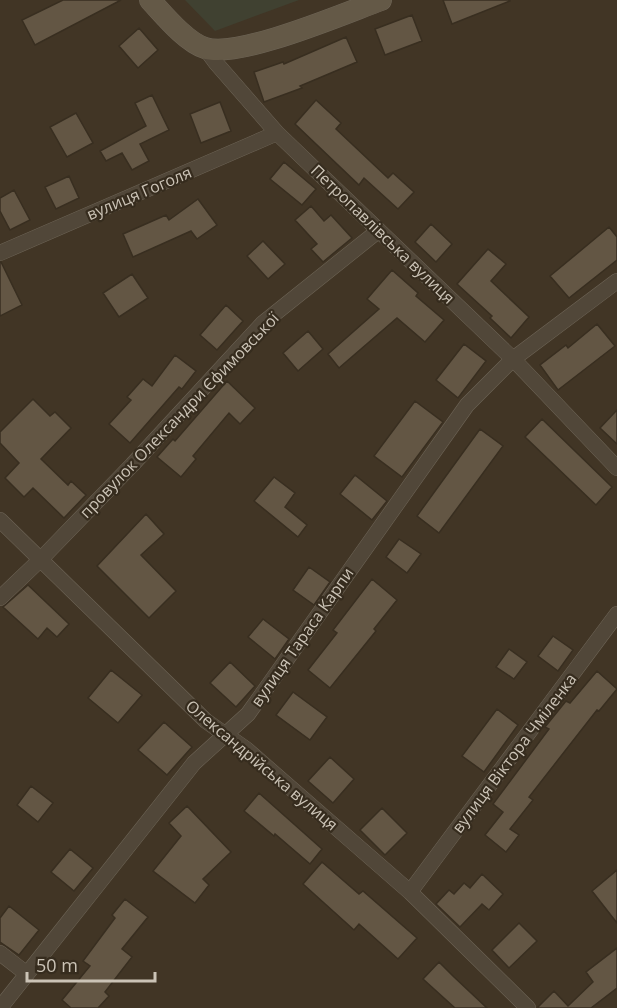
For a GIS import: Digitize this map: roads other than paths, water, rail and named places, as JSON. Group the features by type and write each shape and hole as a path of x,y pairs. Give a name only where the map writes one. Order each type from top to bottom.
{"main road":[{"name":"Петропавлівська вулиця","path":"150,0 187,37 206,48"},
{"path":"206,48 235,49 265,41 381,0"}],"street":[{"name":"Петропавлівська вулиця","path":"206,48 216,63 277,133 513,359 617,468"},
{"name":"вулиця Гоголя","path":"0,253 277,133"},
{"name":"провулок Олександри Єфимовської","path":"0,598 140,457 263,323 378,231"},
{"name":"вулиця Тараса Карпи","path":"0,1008 194,763 248,714 467,405 513,359 617,281"},
{"name":"Олександрійська вулиця","path":"0,520 206,722 246,749 410,892 528,1008"},
{"name":"вулиця Віктора Чміленка","path":"410,892 617,614"},
{"path":"0,953 27,974"}]}
